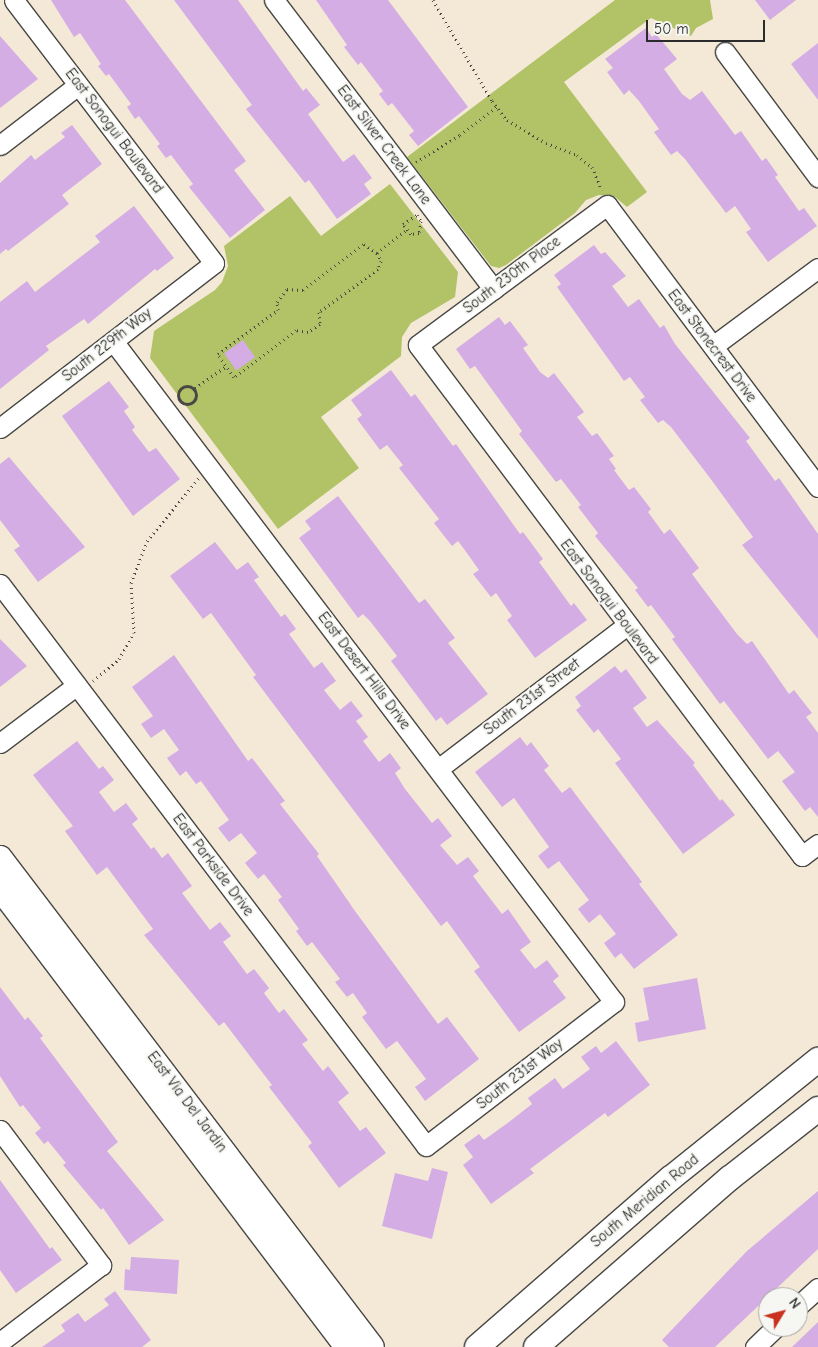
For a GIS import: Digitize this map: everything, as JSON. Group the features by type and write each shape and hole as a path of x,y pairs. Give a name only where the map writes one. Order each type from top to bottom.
{"street":[{"name":"East Sonogui Boulevard","path":"14,0 214,263"},
{"name":"East Silver Creek Lane","path":"274,0 493,289"},
{"path":"725,52 818,177"},
{"path":"0,145 78,85"},
{"name":"South 230th Place","path":"418,346 607,205"},
{"name":"East Stonecrest Drive","path":"607,205 818,487"},
{"name":"South 229th Way","path":"0,428 214,263"},
{"path":"713,346 818,268"},
{"name":"East Desert Hills Drive","path":"113,341 614,1002"},
{"name":"East Sonoqui Boulevard","path":"418,346 626,626 802,856 818,844"},
{"name":"East Parkside Drive","path":"0,584 426,1146"},
{"name":"South 231st Street","path":"438,769 626,626"},
{"path":"0,743 79,688"},
{"name":"East Via Del Jardin","path":"0,858 372,1347"},
{"name":"East Via Del Jardin","path":"0,888 347,1347"},
{"name":"South 231st Way","path":"426,1146 614,1002"},
{"name":"South Meridian Road","path":"477,1347 671,1178 818,1060"},
{"path":"536,1347 730,1178 818,1108"},
{"path":"0,1130 101,1265 0,1342"},
{"path":"808,1297 818,1288"},
{"path":"755,1347 766,1337"}],"path":[{"path":"433,0 497,107 507,120 546,143 577,155 592,167 607,205"},
{"path":"404,171 497,107"},
{"path":"417,215 421,221 418,233 405,230 403,224 417,215"},
{"path":"377,252 405,230"},
{"path":"364,244 377,252 381,261 378,269 319,312 320,324 308,332 296,330 234,377 226,366 218,354 278,310 277,302 287,289 303,290 364,244"},
{"path":"195,388 196,397 190,403 179,402 182,388 195,388 226,366"},
{"path":"79,688 105,673 130,643 134,633 131,583 146,541 182,495 211,470"}],"green space":[{"path":"615,0 710,0 713,19 696,28 691,36 651,18 564,82 647,192 627,207 615,197 599,195 586,200 575,213 506,265 499,268 491,266 407,157"},
{"path":"390,184 458,272 455,297 411,323 402,337 401,356 321,417 359,468 278,529 150,358 154,331 215,290 222,282 228,266 224,246 290,196 321,236"}],"building":[{"path":"51,0 125,0 246,161 234,170 265,210 230,238 189,187 193,184 171,155 166,158 157,146 160,144 139,116 135,119 127,107 131,104 109,74 106,76 98,66 101,64 80,33 74,37"},
{"path":"174,0 238,0 303,91 306,88 320,105 308,114 343,162 354,154 372,178 364,184 371,194 337,219 309,180 305,183 246,109 252,105"},
{"path":"316,0 388,0 468,107 418,146 409,135 414,131 392,103 388,106 379,94 383,91 361,62 358,65 344,47 347,45"},
{"path":"755,0 796,0 770,20"},
{"path":"646,28 652,37 656,34 677,59 664,69 682,94 690,100 702,91 735,135 741,131 762,161 766,158 778,175 775,177 799,211 804,208 817,226 768,262 746,232 751,229 735,206 726,213 685,159 677,151 671,155 654,132 659,129 639,101 629,90 624,95 607,72 613,68 605,59"},
{"path":"0,36 38,79 0,108"},
{"path":"818,43 818,100 791,64"},
{"path":"72,125 102,164 62,195 69,204 8,251 6,249 0,254 0,183 31,155 35,160 65,137 61,133"},
{"path":"134,206 174,258 157,271 155,269 88,324 84,319 46,346 49,350 0,389 0,302 27,281 35,292 100,242 95,236"},
{"path":"594,245 601,254 605,252 626,276 612,286 628,307 639,299 660,328 664,325 675,344 750,438 746,441 775,481 779,478 818,534 818,639 742,545 753,537 710,478 671,427 663,420 658,423 640,400 645,397 630,377 624,381 557,287 561,284 554,275"},
{"path":"499,317 505,325 510,321 528,345 523,348 540,372 548,378 554,373 584,412 577,417 592,436 597,433 614,456 609,459 616,469 614,470 629,490 634,487 651,509 648,512 664,534 670,529 699,568 692,574 737,634 747,644 752,641 789,694 794,690 812,713 806,717 818,733 818,817 810,807 805,811 782,781 795,772 778,751 768,759 724,701 720,704 672,639 675,637 651,605 648,607 635,590 638,588 595,536 598,533 578,507 581,505 561,479 556,482 519,434 522,431 475,366 470,369 456,349"},
{"path":"243,340 255,357 236,370 224,353"},
{"path":"391,370 411,397 415,394 453,446 456,444 520,534 523,532 543,559 539,562 571,606 574,603 587,620 535,658 507,620 512,616 496,593 491,597 473,574 479,570 464,549 458,541 452,546 434,523 439,519 399,468 403,465 387,445 380,450 357,419 362,415 351,400"},
{"path":"109,381 129,407 124,411 135,427 132,430 149,452 156,448 180,479 133,516 62,416"},
{"path":"9,457 85,547 38,582 14,550 20,546 0,520 0,464"},
{"path":"338,496 419,603 425,599 455,638 448,643 488,694 447,725 441,717 436,721 391,661 397,656 363,614 358,618 299,538 311,529 305,521"},
{"path":"215,542 237,570 248,562 259,577 254,580 281,617 285,614 296,629 289,634 314,668 322,662 336,681 324,690 340,710 351,701 363,716 356,721 368,737 363,741 379,762 390,753 401,768 395,773 405,789 432,823 438,818 452,836 440,845 457,865 468,857 479,871 473,876 502,914 508,909 531,942 520,950 535,969 547,960 559,976 553,981 566,998 519,1032 474,971 480,967 447,921 441,926 253,677 256,675 211,613 203,619 170,576"},
{"path":"0,639 27,666 0,687"},
{"path":"174,655 248,761 252,758 285,801 280,804 319,854 317,856 355,911 438,1024 447,1017 479,1059 425,1101 415,1087 426,1079 397,1041 386,1049 362,1017 367,1013 353,993 347,997 335,982 340,979 312,942 307,946 296,931 299,929 278,900 282,897 264,874 258,879 245,863 257,853 241,833 229,842 218,828 229,820 201,781 196,784 186,771 180,776 167,758 179,750 164,729 151,738 141,724 153,716 132,687"},
{"path":"615,666 621,673 626,669 647,698 633,708 647,727 657,720 695,763 693,765 720,801 722,799 735,815 683,854 615,763 621,759 598,729 594,733 576,710 581,706 575,697"},
{"path":"520,737 527,746 531,742 549,766 544,770 562,793 570,787 642,882 639,884 678,935 634,969 621,953 615,958 604,943 616,934 600,914 589,923 578,909 589,900 559,861 548,869 538,856 549,847 514,798 502,807 475,772"},
{"path":"77,741 99,769 103,766 114,780 99,792 114,812 126,803 138,819 132,824 151,849 154,847 162,858 168,853 192,886 182,893 210,930 220,922 231,936 223,942 247,974 254,969 269,988 264,993 279,1013 284,1009 308,1040 302,1044 323,1071 328,1066 349,1093 338,1102 360,1131 366,1127 386,1153 339,1188 308,1146 312,1143 269,1087 272,1085 224,1022 219,1026 144,935 153,929 107,867 97,875 65,831 73,826 33,775"},
{"path":"697,978 706,1029 638,1042 635,1023 649,1020 643,988"},
{"path":"0,987 25,1020 28,1017 43,1036 40,1038 118,1142 107,1151 164,1220 129,1245 103,1208 101,1210 63,1165 66,1163 48,1141 44,1144 35,1133 41,1128 23,1105 20,1107 0,1076"},
{"path":"616,1041 650,1085 608,1117 605,1113 530,1169 534,1173 491,1204 463,1165 473,1157 464,1145 479,1134 484,1140 509,1122 532,1104 528,1098 555,1078 563,1089 590,1069 581,1057 596,1046 601,1053"},
{"path":"432,1168 448,1172 432,1239 382,1226 395,1173 428,1181"},
{"path":"0,1180 50,1249 52,1247 62,1260 16,1293 0,1270"},
{"path":"818,1191 818,1249 778,1287 758,1287 758,1306 715,1347 669,1347 662,1340 747,1251"},
{"path":"131,1257 179,1260 177,1294 124,1290 125,1269 130,1270"},
{"path":"115,1291 151,1340 142,1347 42,1347 65,1331 61,1325 78,1313 85,1322 109,1305 104,1299"},
{"path":"818,1322 818,1347 792,1347 802,1337 808,1337 808,1332"}]}
